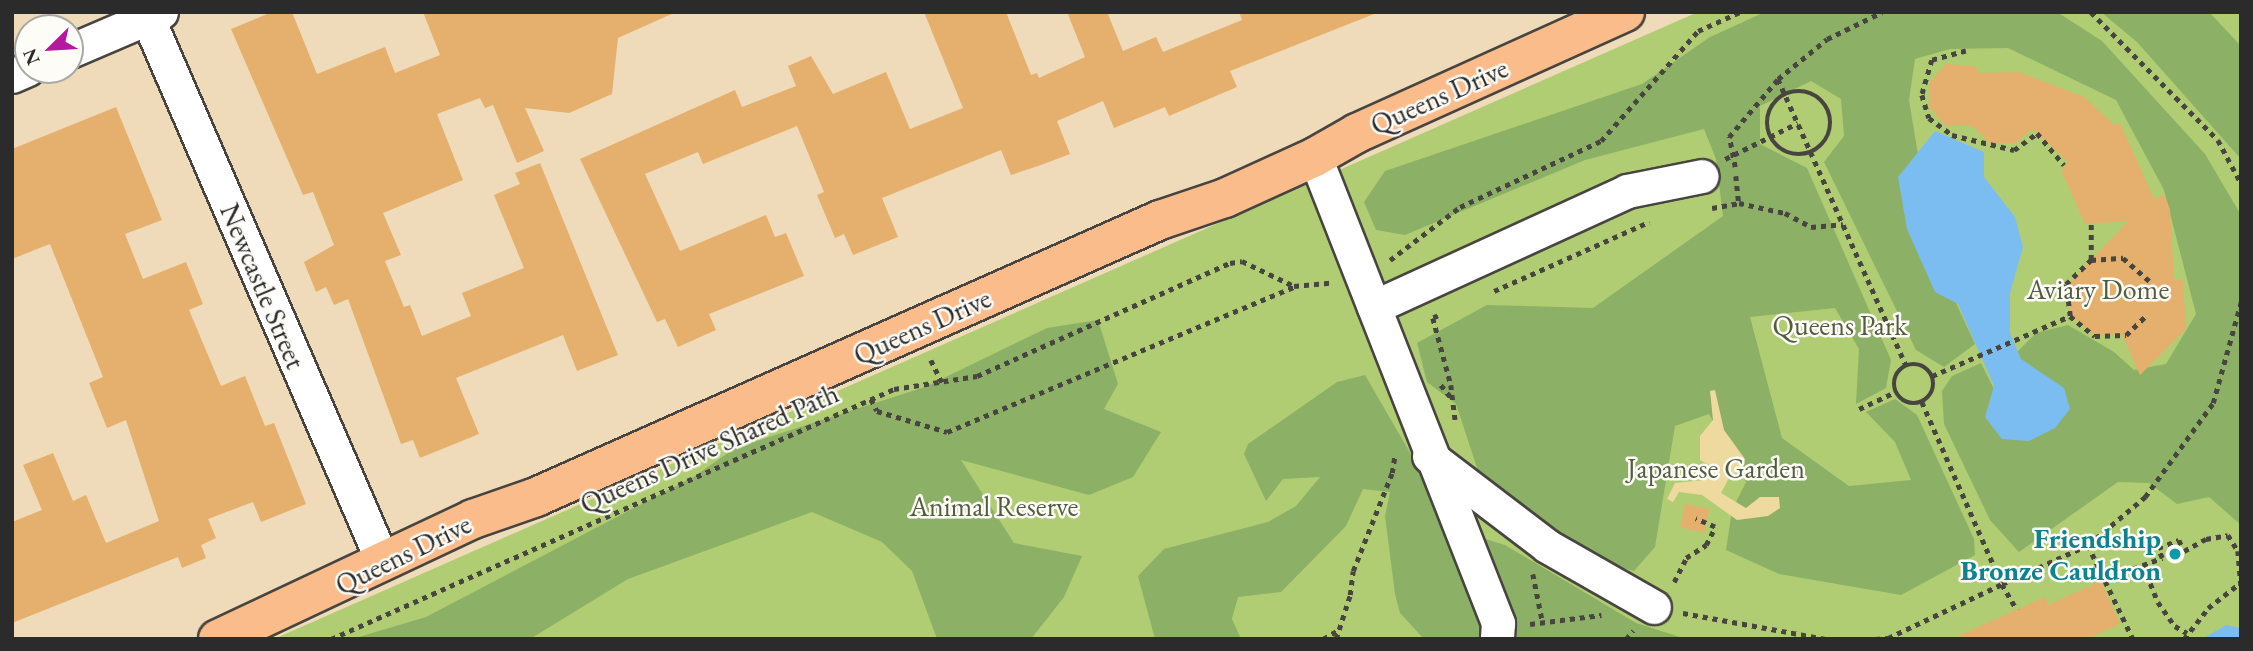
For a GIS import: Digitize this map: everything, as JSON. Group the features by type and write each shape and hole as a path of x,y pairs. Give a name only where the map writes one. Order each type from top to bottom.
{"main road":[{"name":"Queens Drive","path":"218,639 340,585 382,560 473,519 536,497 1160,220 1225,198 1315,157 1357,133 1625,12"}],"street":[{"path":"84,45 151,14"},
{"name":"Newcastle Street","path":"151,14 382,560"},
{"path":"1315,157 1500,634"},
{"path":"1374,307 1627,191 1702,176"},
{"path":"1429,456 1547,546 1654,607"}],"path":[{"path":"1380,264 1415,246 1460,207 1601,141 1689,39 1740,12"},
{"path":"1733,153 1729,137 1778,79 1827,39 1882,12"},
{"path":"2091,12 2218,140 2241,183"},
{"path":"1966,51 1932,60 1922,95 1929,118 1952,135 2014,150 2037,132 2064,165"},
{"path":"1778,79 1906,365"},
{"path":"1805,92 1829,110 1827,140 1812,154 1782,151 1770,136 1771,108 1785,94 1805,92"},
{"path":"1702,176 1733,153 1798,123"},
{"path":"1702,211 1739,203 1785,214 1811,227 1843,224"},
{"path":"1481,296 1664,218"},
{"path":"2091,224 2091,260"},
{"path":"2148,314 2126,335 2095,336 2070,316 2066,284 2091,260 2123,258 2149,281"},
{"name":"Queens Drive Shared Path","path":"331,639 894,389 977,376 1230,263 1242,261 1294,286 1336,283"},
{"path":"872,399 877,411 947,432 1294,286"},
{"path":"1875,639 1888,638 2088,545 2145,496 2213,403 2241,302"},
{"path":"1445,313 1433,318 1451,385 1456,425"},
{"path":"1932,376 2070,316"},
{"path":"933,365 942,383"},
{"path":"1906,365 1926,368 1932,376 1933,388 1922,402"},
{"path":"1906,365 1894,381 1895,392 1902,400 1922,402"},
{"path":"1859,409 1895,392"},
{"path":"1922,402 2002,584 2017,610"},
{"path":"1336,639 1350,595 1353,571 1392,473 1392,442"},
{"path":"1626,639 1654,607 1686,558 1706,545 1715,527 1696,519"},
{"path":"2105,579 2143,565 2162,558 2158,548 2179,540 2184,551 2206,539 2228,535 2238,551 2240,584 2208,608 2186,636 2175,626 2158,602 2143,565"},
{"path":"2088,545 2133,639"},
{"path":"1532,572 1543,624"},
{"path":"1500,634 1543,624 1654,607 1826,639"},
{"path":"1323,639 1337,631"}],"green space":[{"name":"Queens Park","path":"1698,12 2241,12 2241,639 274,639"},
{"path":"1765,12 2057,12 2102,41 2205,154 2241,215 2241,525 2209,497 2177,504 2149,483 2118,482 2019,552 1990,520 1944,424 1942,391 1952,376 1981,363 2002,405 2012,357 2036,333 2068,325 2114,352 2134,370 2166,364 2196,314 2164,190 2116,100 2008,48 1950,49 1915,59 1909,100 1925,197 1944,277 1975,344 1944,367 1916,350 1824,162 1844,136 1841,99 1811,81 1760,106 1760,144 1807,168 1891,360 1886,388 1856,404 1859,349 1835,308 1750,317 1782,438 1849,486 1911,480 1895,442 1866,412 1895,399 1917,415 1974,539 1975,555 1901,595 1779,574 1726,550 1732,510 1746,482 1709,414 1675,426 1655,547 1634,571 1566,552 1480,477 1456,404 1427,382 1417,343 1487,305 1593,308 1723,216 1716,159 1704,129 1585,160 1405,235 1376,230 1364,202 1385,171 1642,84 1710,37"},
{"path":"2101,12 2209,12 2241,46 2241,159 2137,42"},
{"path":"1098,320 1118,384 1104,409 1161,432 1133,477 1089,495 961,460 1014,543 1082,556 1064,597 1031,639 937,639 912,571 882,542 812,512 628,579 530,639 352,639 426,617 695,476 735,448 925,387 1047,328"},
{"path":"1365,375 1435,496 1466,533 1505,545 1636,623 1686,639 1424,639 1400,613 1395,594 1385,516 1390,492 1363,489 1346,526 1281,592 1238,597 1232,619 1241,639 1155,639 1138,576 1164,549 1268,522 1296,506 1320,477 1283,479 1266,501 1244,454 1248,444 1337,382"}],"sand":[{"path":"1715,390 1724,430 1745,459 1742,470 1730,476 1721,493 1746,508 1760,497 1779,497 1780,508 1768,516 1737,520 1702,495 1679,492 1673,502 1667,499 1675,483 1705,480 1715,468 1700,460 1700,436 1713,420 1710,391"}],"water":[{"path":"1935,131 1984,152 1984,177 2015,217 2023,247 2010,293 2010,333 2021,359 2064,388 2070,409 2055,428 2029,441 2002,439 1985,417 1994,386 1958,304 1935,292 1907,229 1898,177"},
{"path":"2226,625 2241,628 2241,639 2202,639"}],"building":[{"path":"272,12 292,12 317,74 385,47 395,73 440,55 423,12 676,12 618,38 612,94 569,113 525,108 544,151 517,163 493,105 485,108 480,98 437,114 463,180 383,213 401,255 385,261 404,307 410,305 422,336 471,316 462,293 524,268 494,195 520,184 515,173 540,163 618,355 577,371 563,335 456,378 479,434 420,458 413,440 401,444 348,299 334,305 326,287 316,292 304,262 334,245 313,192 303,195 231,29"},
{"path":"924,12 1006,12 1031,75 1037,73 1039,78 1085,57 1067,12 1107,12 1123,51 1156,37 1163,52 1242,20 1239,12 1374,14 1230,71 1237,87 1169,116 1165,107 1114,128 1103,101 1057,121 1070,154 1041,165 1011,175 1001,150 882,198 898,237 853,255 844,234 835,238 817,195 824,192 797,126 703,164 698,152 645,174 680,251 766,215 775,237 786,233 804,276 709,314 716,330 678,347 665,319 657,322 580,159 735,90 742,107 796,86 788,66 811,56 833,94 886,72 910,129 963,108"},
{"path":"1946,64 1974,66 1980,73 2019,72 2084,97 2114,125 2120,123 2154,199 2164,195 2170,209 2174,280 2183,280 2186,329 2140,375 2122,334 2094,335 2070,315 2069,284 2128,221 2085,224 2061,170 2068,162 2032,129 2016,143 1990,143 1972,126 1946,126 1929,107 1930,82"},
{"path":"116,107 162,220 125,234 143,279 186,262 203,304 189,310 221,386 245,376 265,426 274,423 306,504 261,522 253,502 208,519 216,538 201,545 206,558 182,568 178,557 12,623 12,522 42,510 23,465 53,453 73,501 86,495 106,543 159,521 126,420 107,428 89,383 103,377 50,244 12,259 12,149"},
{"path":"1685,504 1709,509 1704,533 1680,527"},
{"path":"2101,581 2120,624 2087,639 1951,639 2045,597 2048,605"}],"place":[{"name":"Friendship Bronze Cauldron","path":"2175,554"}],"park label":[{"name":"Aviary Dome","path":"2098,289"},
{"name":"Japanese Garden","path":"1716,468"},
{"name":"Animal Reserve","path":"994,506"}]}
